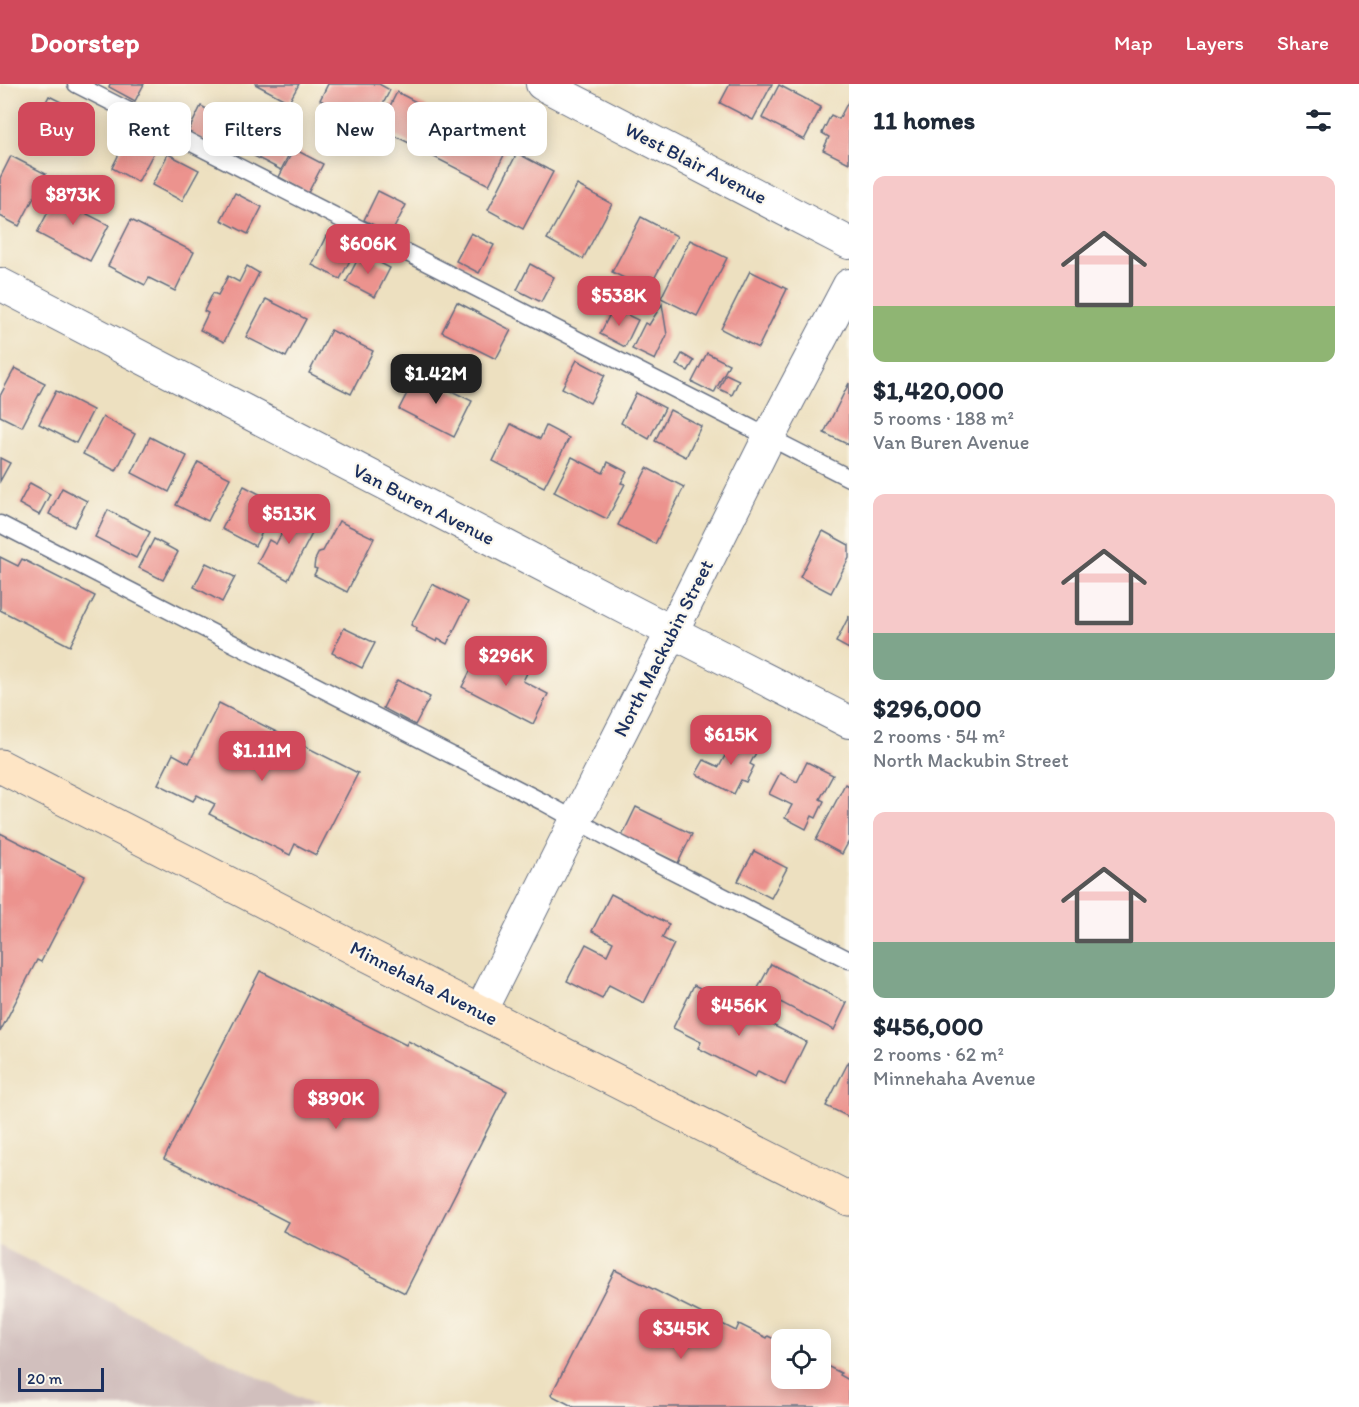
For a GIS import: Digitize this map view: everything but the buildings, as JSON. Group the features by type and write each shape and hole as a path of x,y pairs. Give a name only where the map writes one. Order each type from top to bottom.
{"main road":[{"name":"Minnehaha Avenue","path":"0,766 849,1199"}],"street":[{"name":"West Blair Avenue","path":"542,84 849,243"},
{"name":"Van Buren Avenue","path":"0,284 849,722"},
{"name":"North Mackubin Street","path":"480,1012 769,437 849,285"}],"lane":[{"path":"76,84 849,478"},
{"path":"0,524 849,960"}],"shaded area":[{"path":"0,1246 317,1407 0,1407"}]}
